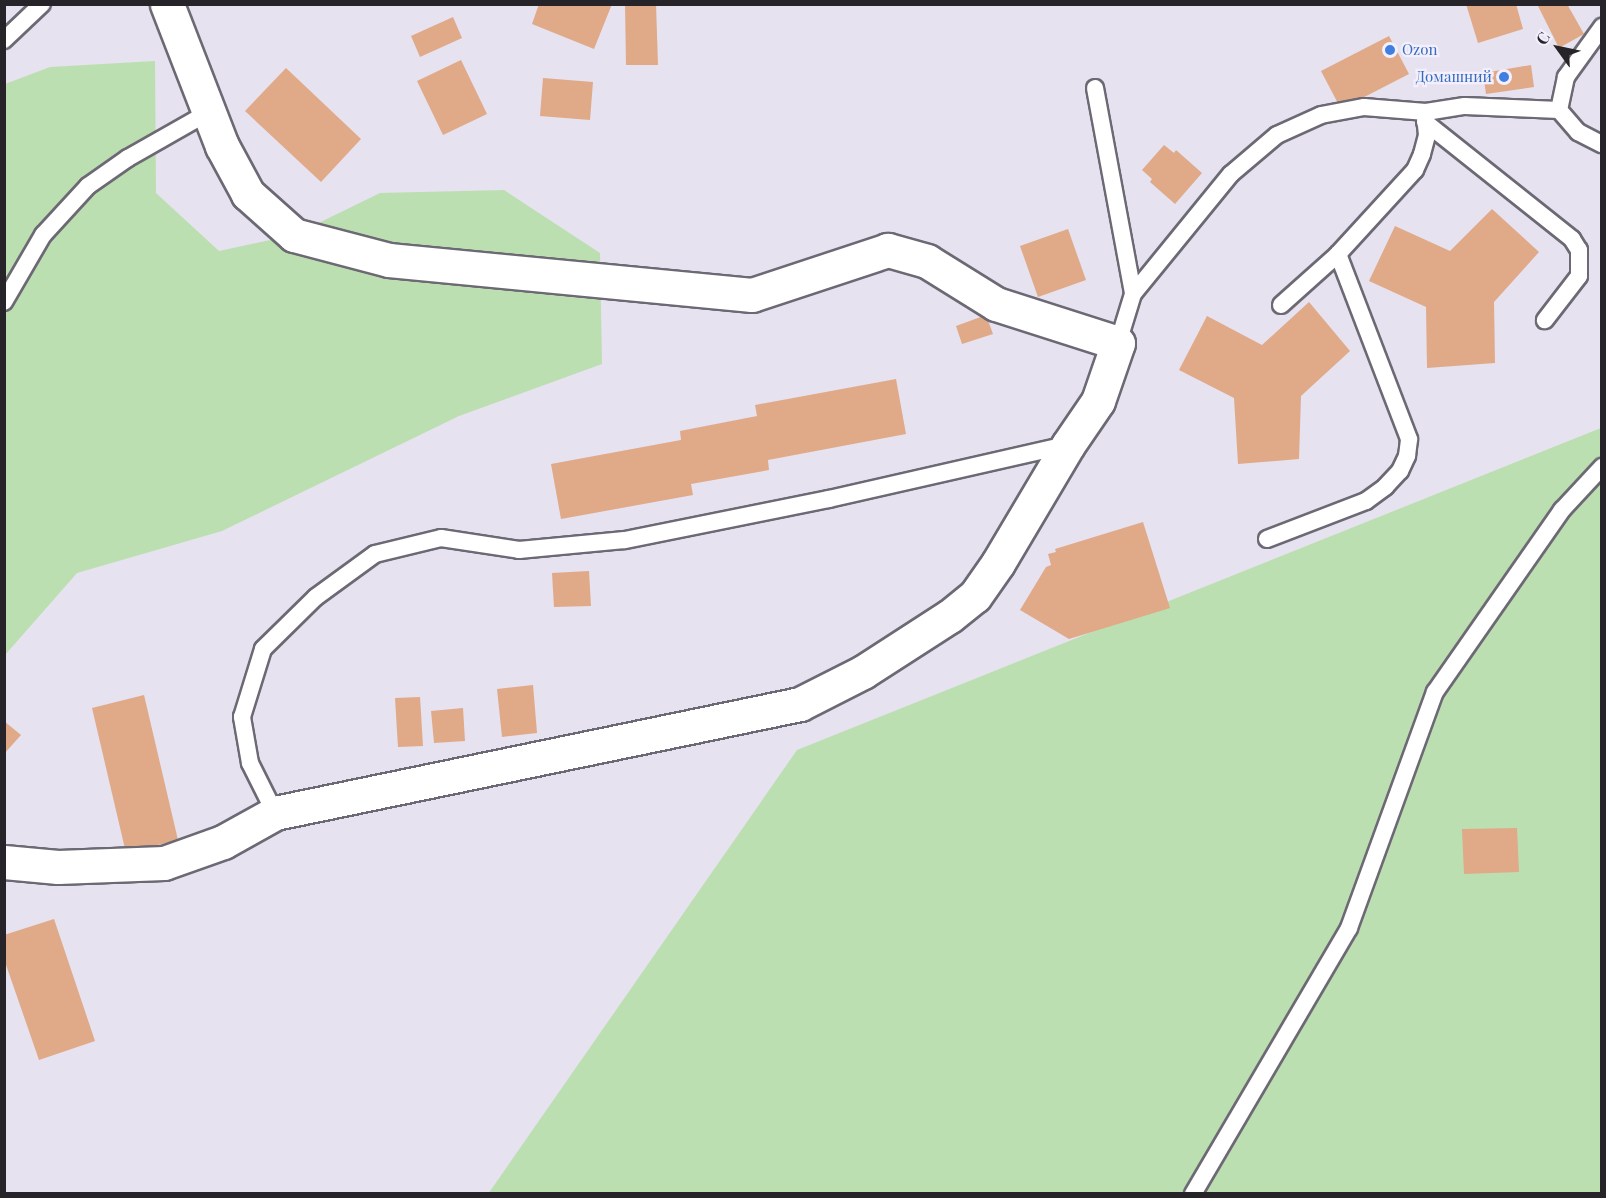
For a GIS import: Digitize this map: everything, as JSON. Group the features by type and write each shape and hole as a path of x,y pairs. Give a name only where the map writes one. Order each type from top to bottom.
{"street":[{"path":"4,862 58,867 164,863 223,842 275,813 800,704 863,672 950,616 975,596 998,563 1068,445 1098,401 1118,343 996,304 927,261 888,250 752,295 389,260 294,235 248,194 222,146 167,4"}],"lane":[{"path":"4,40 42,4"},
{"path":"1559,110 1566,76 1602,27"},
{"path":"1095,88 1133,294"},
{"path":"1118,343 1133,294 1232,174 1277,135 1321,115 1364,106 1425,117 1465,106 1559,110 1578,132 1602,144"},
{"path":"4,302 43,235 88,186 128,158 209,112"},
{"path":"1281,305 1338,254 1415,170 1427,135 1425,117"},
{"path":"1425,117 1572,239 1579,250 1579,276 1545,320"},
{"path":"1267,540 1366,501 1385,487 1400,471 1407,456 1410,439 1338,254"},
{"path":"275,813 250,763 243,717 263,649 316,597 375,554 441,537 519,550 625,540 829,499 1068,445"},
{"path":"1193,1194 1349,928 1436,692 1562,510 1602,467"}],"green space":[{"path":"155,61 156,193 219,251 294,235 380,193 504,190 600,253 602,364 459,416 222,531 77,573 5,655 5,84 50,67"},
{"path":"1601,428 1601,1193 488,1194 797,750"}],"building":[{"path":"539,4 612,4 594,49 532,24"},
{"path":"625,4 656,4 658,65 626,65"},
{"path":"1466,4 1516,4 1523,29 1478,43"},
{"path":"1537,4 1567,4 1584,34 1559,48"},
{"path":"453,17 462,38 420,57 411,36"},
{"path":"1389,36 1409,74 1341,109 1321,71"},
{"path":"461,60 487,114 443,135 417,81"},
{"path":"1531,65 1534,87 1486,94 1483,73"},
{"path":"286,68 361,139 321,182 245,111"},
{"path":"543,78 593,82 590,120 540,116"},
{"path":"1164,145 1174,153 1176,150 1202,173 1175,204 1150,182 1152,179 1142,170"},
{"path":"1492,209 1539,252 1494,302 1495,363 1427,368 1426,307 1369,281 1395,226 1450,251"},
{"path":"1068,229 1086,280 1038,297 1020,246"},
{"path":"1309,302 1350,351 1301,396 1299,459 1238,464 1234,398 1179,370 1207,316 1262,345"},
{"path":"986,315 993,334 962,344 956,326"},
{"path":"896,379 906,434 768,460 769,470 691,484 693,495 561,519 551,464 681,440 680,431 757,416 755,405"},
{"path":"1143,522 1170,608 1069,639 1020,610 1046,567 1051,565 1048,554 1056,552 1055,549"},
{"path":"589,571 591,606 554,607 552,573"},
{"path":"533,685 537,733 502,737 497,689"},
{"path":"144,695 178,840 126,853 92,708"},
{"path":"420,697 423,746 398,747 395,698"},
{"path":"463,708 465,741 434,743 431,711"},
{"path":"4,721 21,735 4,754"},
{"path":"1517,828 1519,872 1464,874 1462,829"},
{"path":"54,919 95,1041 39,1060 4,959 4,935"}],"place":[{"name":"Ozon","path":"1390,50"},
{"name":"Домашний","path":"1504,77"}]}
